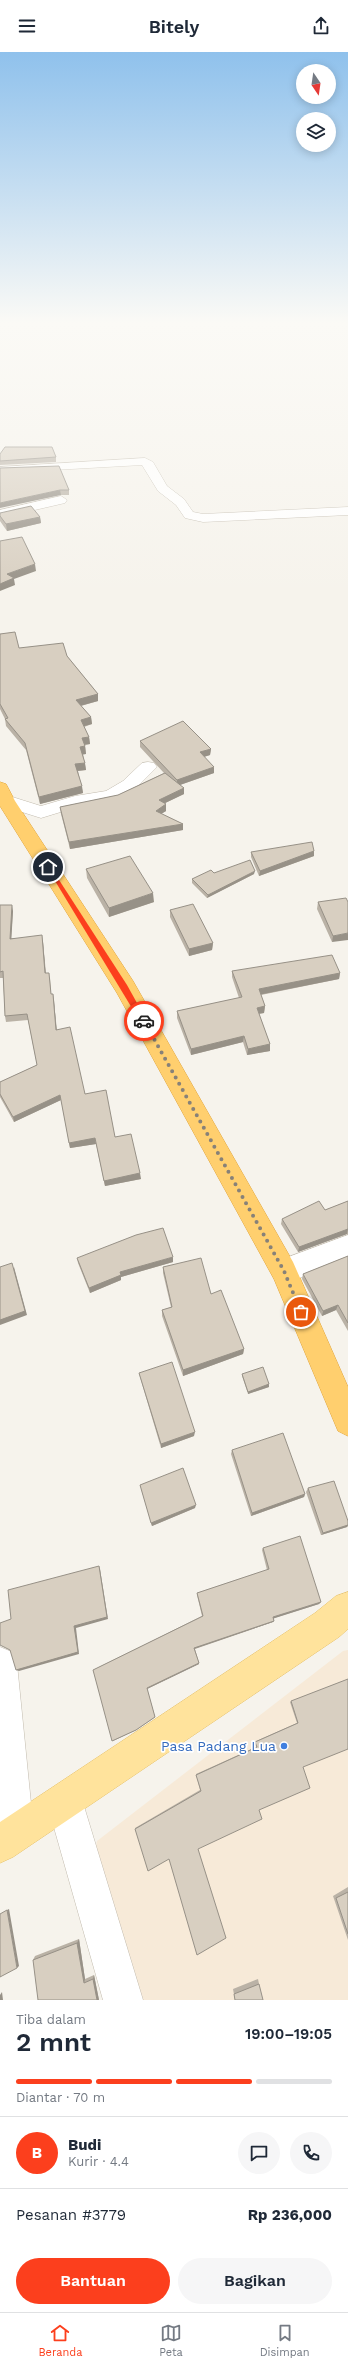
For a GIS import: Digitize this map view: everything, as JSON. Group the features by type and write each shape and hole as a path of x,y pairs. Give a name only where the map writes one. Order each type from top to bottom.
{"highway":[{"path":"3,794 125,987 284,1271 348,1421"}],"main road":[{"path":"8,1838 65,1803 320,1630 348,1608"}],"street":[{"path":"0,470 145,461 149,464 162,488 180,502 189,515 219,517 315,514 348,511"},
{"path":"0,514 61,500"},
{"path":"3,794 41,812 75,802 111,796 129,785 148,768"},
{"path":"284,1271 348,1247"},
{"path":"0,1664 8,1838"},
{"path":"65,1803 123,2000"}],"shaded area":[{"name":"Pasa Padang Lua","path":"348,1650 348,2000 113,2000 86,1898 97,1841 343,1651"}],"building":[{"path":"5,447 52,447 56,457 0,461 0,454"},
{"path":"59,466 69,490 60,490 0,503 0,468"},
{"path":"31,506 40,517 6,524 0,516 0,513"},
{"path":"22,537 35,564 7,574 14,578 0,584 0,541"},
{"path":"15,632 19,648 63,643 67,656 98,694 76,700 91,717 81,720 89,737 82,738 85,746 80,747 85,763 75,764 82,786 39,797 25,743 5,719 8,718 0,704 0,634"},
{"path":"183,721 211,749 200,752 214,767 177,780 140,741"},
{"path":"165,773 184,788 159,800 166,804 156,811 183,824 69,842 60,807 118,795"},
{"path":"312,842 314,851 260,871 251,852"},
{"path":"130,856 153,893 109,908 86,869"},
{"path":"250,860 255,871 208,895 192,879 211,870 214,873"},
{"path":"346,898 348,902 348,933 333,936 318,902"},
{"path":"193,904 213,943 189,949 170,910"},
{"path":"0,905 12,905 10,939 42,935 45,973 49,973 51,994 53,994 56,1030 70,1027 85,1094 106,1090 115,1137 131,1134 140,1173 104,1181 95,1138 69,1143 60,1095 13,1117 0,1094 0,1082 37,1065 27,1014 5,1016 3,971 0,972"},
{"path":"332,955 340,973 259,989 265,1006 257,1008 270,1044 248,1049 244,1036 191,1049 177,1011 242,997 232,971"},
{"path":"319,1201 325,1210 348,1201 348,1229 299,1247 282,1219"},
{"path":"163,1228 173,1257 120,1272 121,1275 89,1288 77,1258 136,1235"},
{"path":"348,1256 348,1323 338,1305 323,1311 303,1274"},
{"path":"201,1258 211,1294 221,1290 244,1349 183,1370 162,1310 172,1307 163,1267"},
{"path":"12,1263 25,1311 0,1320 0,1267"},
{"path":"172,1362 195,1432 161,1444 139,1373"},
{"path":"263,1367 269,1384 248,1392 242,1374"},
{"path":"283,1433 305,1494 252,1513 232,1450"},
{"path":"183,1468 196,1505 151,1523 140,1485"},
{"path":"334,1481 348,1521 348,1525 323,1533 308,1488"},
{"path":"300,1536 321,1602 273,1617 274,1621 194,1648 199,1663 147,1688 155,1717 136,1730 112,1741 93,1670 203,1616 197,1593 269,1569 263,1548"},
{"path":"99,1566 107,1617 74,1626 78,1652 16,1670 10,1650 0,1645 0,1623 11,1619 8,1590"},
{"path":"348,1679 348,1749 303,1767 310,1788 259,1810 262,1819 198,1849 226,1938 197,1955 169,1859 148,1871 135,1829 201,1791 196,1775 257,1747 255,1742 298,1723 291,1701"},
{"path":"348,1892 348,1934 336,1898"},
{"path":"7,1910 17,1968 0,1977 0,1914"},
{"path":"77,1943 84,1983 93,1979 97,2000 38,2000 33,1960"},
{"path":"259,1984 263,2000 235,2000 234,1994"}],"way so far":[{"path":"144,1021 284,1271 301,1312"}],"place":[{"name":"Pasa Padang Lua","path":"284,1746"}],"route":[{"path":"48,867 125,987 144,1021"}]}
